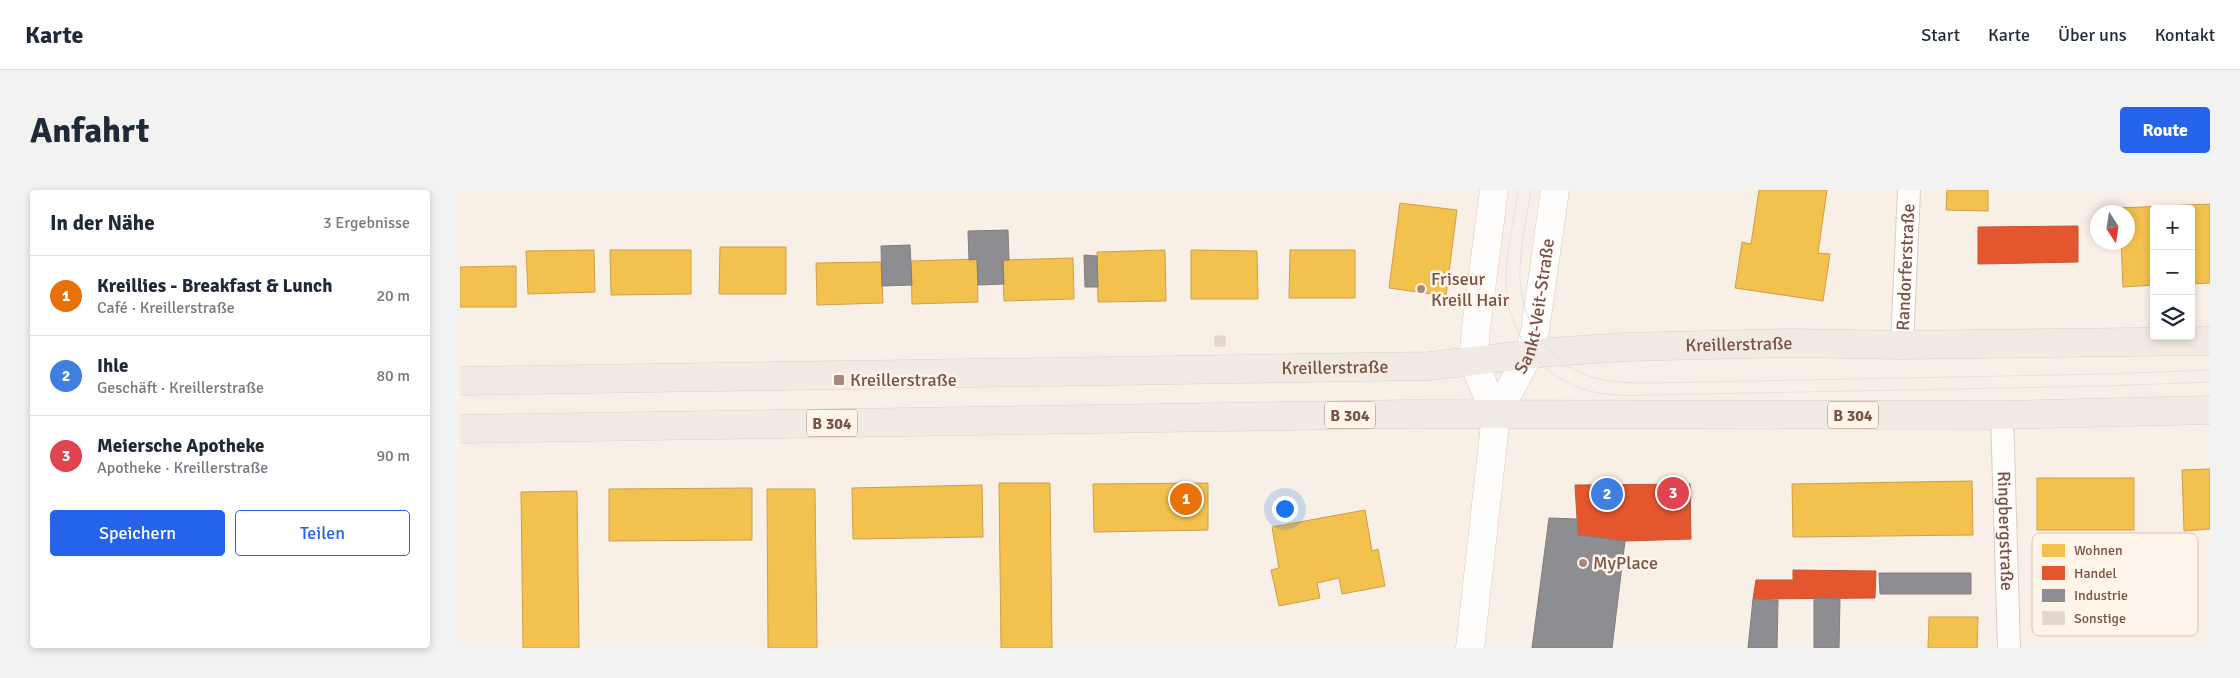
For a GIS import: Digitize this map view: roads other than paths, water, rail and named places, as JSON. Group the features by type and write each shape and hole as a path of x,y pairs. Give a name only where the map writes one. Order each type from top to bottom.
{"main road":[{"name":"Kreillerstraße","path":"460,381 1430,366 1529,354 1635,347 1791,343 1902,345 2210,341"},
{"name":"B 304","path":"460,429 1407,414 2002,415 2210,410"}],"street":[{"name":"Sankt-Veit-Straße","path":"1494,190 1476,328 1474,361 1496,415"},
{"name":"Sankt-Veit-Straße","path":"1470,648 1496,415 1529,354 1535,331 1554,190"},
{"name":"Randorferstraße","path":"1902,345 1909,190"},
{"name":"Ringbergstraße","path":"2002,415 2009,648"}],"tram line":[{"path":"1518,190 1506,270 1507,299 1512,317 1528,349 1540,362 1553,374 1586,390 1634,395 2105,386 2210,382"},
{"path":"1531,190 1520,263 1524,305 1537,335 1547,348 1571,368 1594,378 1618,382 1650,383 2105,374 2210,370"}],"place":[{"name":"Friseur Kreill Hair","path":"1421,289"},
{"name":"Kreillerstraße","path":"839,380"},
{"name":"Meiersche Apotheke","path":"1673,493"},
{"name":"Ihle","path":"1607,494"},
{"name":"Kreillies - Breakfast & Lunch","path":"1186,499"},
{"name":"MyPlace","path":"1583,563"}]}
